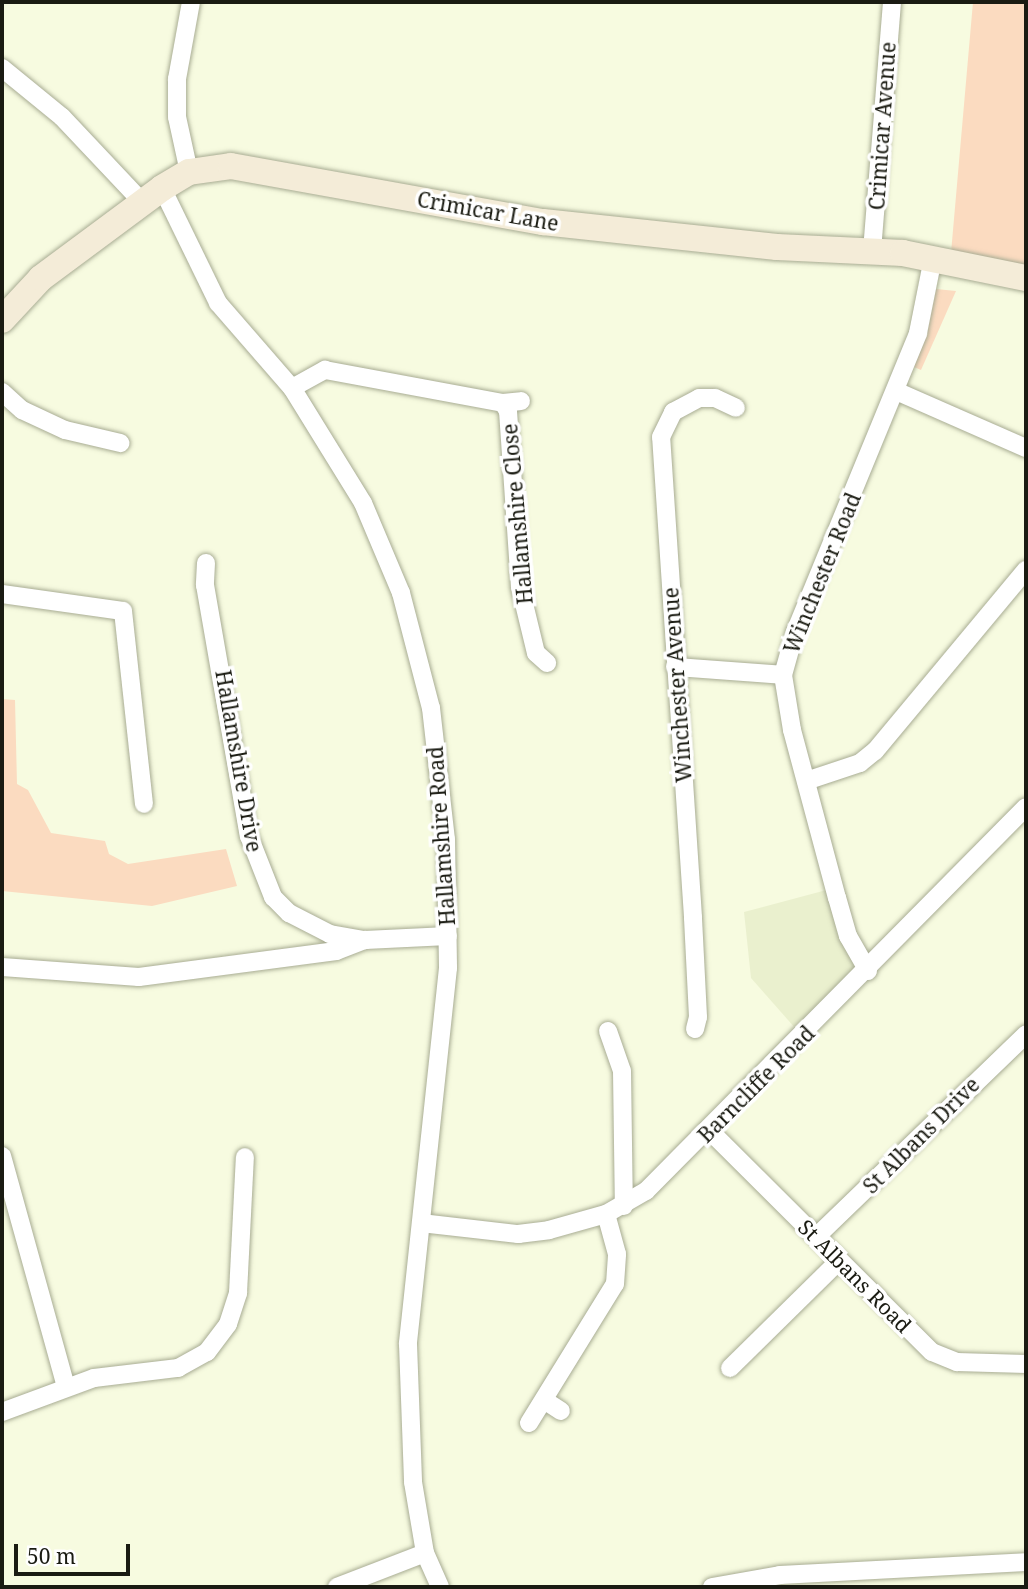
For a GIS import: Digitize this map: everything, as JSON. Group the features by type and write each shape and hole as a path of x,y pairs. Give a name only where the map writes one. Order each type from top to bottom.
{"street":[{"path":"189,172 177,117 177,79 191,2"},
{"name":"Crimicar Avenue","path":"872,251 892,2"},
{"name":"Hallamshire Road","path":"2,68 152,195 218,303 292,388 363,503 384,546 415,637 442,781 448,936 442,1037 408,1344 409,1410 413,1482 425,1553 440,1587"},
{"name":"Crimicar Lane","path":"2,320 41,278 152,195 189,172 249,166 543,222 751,245 872,251 933,258 1026,278"},
{"name":"Winchester Road","path":"868,971 848,936 785,699 783,675 795,632 918,333 933,258"},
{"name":"Hallamshire Close","path":"292,388 325,370 512,402 508,411 520,587 537,653 547,663"},
{"path":"896,391 1026,447"},
{"path":"2,392 22,410 55,426 120,443"},
{"name":"Winchester Avenue","path":"695,1029 698,1017 695,942 662,437 673,412 699,398 715,398 736,408"},
{"name":"Hallamshire Drive","path":"206,563 205,585 249,836 261,876 289,913 330,934 365,940 448,936"},
{"path":"806,781 860,763 875,751 1026,570"},
{"path":"2,594 123,611 144,804"},
{"path":"675,667 783,675"},
{"name":"Barncliffe Road","path":"421,1223 518,1234 606,1214 646,1191 710,1131 1026,807"},
{"path":"317,953 330,934"},
{"path":"2,967 139,977 317,953 352,947 365,940"},
{"path":"608,1031 622,1072 624,1206"},
{"name":"St Albans Drive","path":"816,1237 1026,1034"},
{"name":"St Albans Road","path":"710,1131 932,1352 957,1362 1026,1364"},
{"path":"2,1156 66,1387"},
{"path":"2,1412 94,1378 178,1368 194,1362 216,1342 229,1324 238,1293 245,1157"},
{"path":"529,1423 615,1284 617,1254 606,1214"},
{"path":"730,1368 839,1261"},
{"path":"544,1400 561,1411"},
{"path":"337,1587 425,1553"},
{"path":"712,1587 780,1575 1026,1562"}],"shaded area":[{"path":"973,2 1026,2 1026,268 951,253"},
{"path":"936,289 956,291 921,370 914,367"},
{"path":"2,699 15,700 17,784 28,790 51,833 105,841 109,854 128,864 226,849 237,886 152,906 2,891"},
{"path":"834,888 868,971 803,1037 751,978 744,912"}]}
